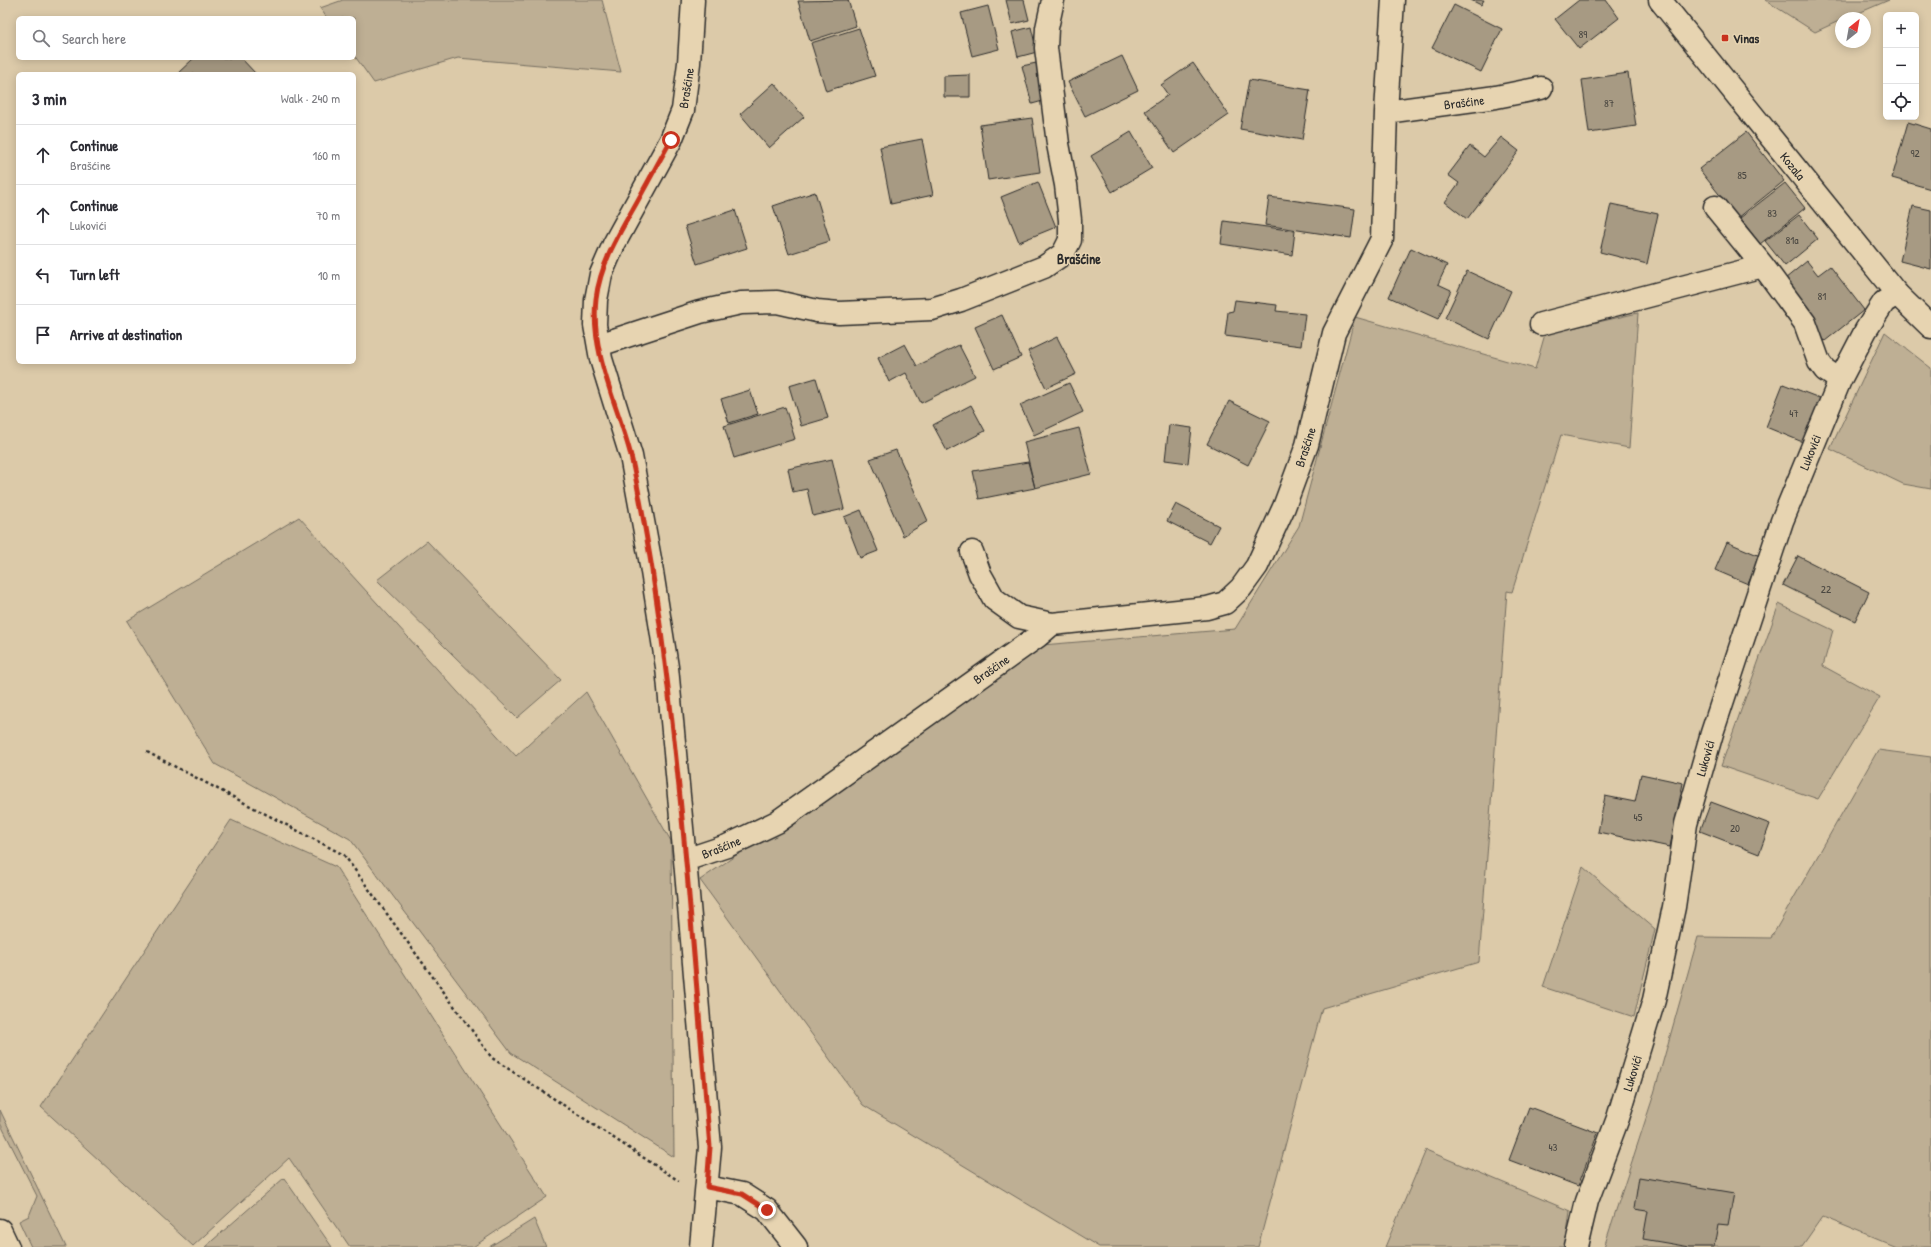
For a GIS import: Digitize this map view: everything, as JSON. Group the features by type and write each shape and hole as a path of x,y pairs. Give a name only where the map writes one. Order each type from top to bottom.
{"main road":[{"name":"Brašćine","path":"693,0 689,63 683,110 671,140 614,244 601,274 596,300 595,325 601,359 630,456 650,559 666,667 686,860 727,846 777,822 1038,636 1052,624"},
{"path":"599,344 700,312 741,303 777,302 817,311 839,313 932,309 961,300 1044,267 1063,254 1070,240 1070,220 1066,184 1058,144 1046,48 1047,28 1053,0"},
{"name":"Brašćine","path":"972,552 980,574 994,599 1019,616 1052,624 1207,608 1226,603 1241,588 1257,566 1284,507 1307,445 1334,333 1382,239 1386,112 1393,0"},
{"name":"Kozala","path":"1660,0 1897,294 1931,327"},
{"name":"Brašćine","path":"1386,112 1496,97 1540,88"},
{"path":"1715,207 1763,266 1805,323 1819,362 1825,370 1840,380"},
{"path":"1541,324 1763,266"},
{"name":"Lukovići","path":"1576,1247 1587,1201 1618,1118 1654,1000 1674,907 1686,824 1712,733 1782,521 1840,380 1866,330 1884,302 1897,294"},
{"path":"686,860 710,1147 702,1247"},
{"path":"707,1193 742,1194 767,1210 796,1247"},
{"path":"0,1230 8,1247"}],"path":[{"path":"147,752 344,855 492,1058 707,1193"}],"shaded area":[{"path":"343,0 602,0 621,72 458,58 374,83 356,58 356,16 326,16 320,8"},
{"path":"1765,0 1889,0 1861,12 1835,12 1835,23 1815,32"},
{"path":"1638,313 1629,448 1561,435 1512,592 1507,591 1479,962 1322,1008 1258,1247 1099,1247 863,1105 700,880 1042,645 1235,629 1299,526 1355,317 1535,369 1545,334"},
{"path":"1885,332 1931,368 1931,489 1903,484 1830,449"},
{"path":"299,517 516,756 586,692 671,841 674,1157 511,1053 350,839 215,764 127,621"},
{"path":"427,541 561,680 517,718 377,580"},
{"path":"1779,604 1833,630 1823,666 1880,697 1818,799 1721,766"},
{"path":"1878,750 1931,757 1931,1247 1896,1247 1823,1217 1802,1247 1604,1247 1653,1097 1698,937 1771,938"},
{"path":"231,820 336,867 547,1197 473,1247 350,1247 289,1158 193,1246 41,1107"},
{"path":"1583,867 1655,929 1634,1017 1543,987"},
{"path":"0,1110 66,1247 31,1247 19,1221 29,1216 37,1196 0,1123"},
{"path":"1426,1150 1570,1211 1565,1247 1385,1247"},
{"path":"284,1178 332,1247 205,1247"},
{"path":"534,1219 546,1247 489,1247"}],"building":[{"path":"848,0 856,26 810,41 798,1"},
{"path":"1006,0 1024,0 1029,20 1012,24"},
{"path":"1471,0 1484,0 1481,5"},
{"path":"1579,0 1606,0 1619,18 1579,49 1555,19"},
{"path":"1454,5 1502,29 1481,72 1432,48"},
{"path":"988,6 999,49 972,56 961,13"},
{"path":"1031,27 1037,52 1018,57 1012,32"},
{"path":"859,28 875,76 826,91 811,43"},
{"path":"1122,56 1138,90 1085,116 1068,82"},
{"path":"192,60 243,60 254,72 179,72"},
{"path":"1041,62 1050,99 1032,104 1022,66"},
{"path":"1193,63 1229,115 1174,153 1145,111 1168,95 1161,85"},
{"path":"1628,73 1636,126 1589,133 1582,80"},
{"path":"970,75 970,97 944,97 944,76"},
{"path":"1249,80 1310,90 1302,140 1240,129"},
{"path":"774,83 804,117 769,148 740,114"},
{"path":"1032,118 1040,172 988,180 980,125"},
{"path":"1908,122 1931,129 1931,189 1892,178"},
{"path":"1131,132 1152,168 1112,192 1091,156"},
{"path":"1746,132 1784,181 1738,218 1699,169"},
{"path":"1501,137 1519,151 1467,219 1445,202 1459,183 1448,175 1470,146 1484,157"},
{"path":"922,139 933,195 891,204 880,147"},
{"path":"1038,182 1056,227 1019,242 1001,197"},
{"path":"1785,183 1805,208 1760,244 1740,218"},
{"path":"815,192 830,241 789,254 773,206"},
{"path":"1269,197 1355,209 1351,238 1265,225"},
{"path":"1611,204 1658,214 1647,264 1600,252"},
{"path":"1913,206 1931,210 1931,269 1900,261"},
{"path":"735,210 747,248 697,264 685,226"},
{"path":"1799,215 1818,239 1785,266 1765,241"},
{"path":"1224,221 1295,231 1292,255 1221,244"},
{"path":"1411,248 1447,265 1438,284 1451,290 1438,319 1389,297"},
{"path":"1807,261 1818,275 1830,266 1864,310 1825,341 1780,283"},
{"path":"1467,271 1511,291 1489,339 1445,318"},
{"path":"1235,300 1277,305 1276,311 1305,314 1301,346 1225,336 1228,312 1233,311"},
{"path":"1002,315 1021,357 994,369 975,327"},
{"path":"1057,337 1076,374 1046,388 1028,351"},
{"path":"905,344 917,366 959,345 975,376 921,403 906,373 889,382 878,358"},
{"path":"816,378 828,418 801,426 789,386"},
{"path":"1069,383 1083,412 1034,435 1020,405"},
{"path":"1783,384 1822,399 1805,443 1766,427"},
{"path":"750,390 758,414 729,423 721,399"},
{"path":"1229,401 1270,421 1248,465 1207,444"},
{"path":"971,405 985,431 947,451 933,425"},
{"path":"785,407 795,439 734,458 724,426"},
{"path":"1169,425 1192,428 1188,463 1165,460"},
{"path":"1079,428 1091,474 1035,488 1024,442"},
{"path":"896,450 928,521 903,536 870,459"},
{"path":"832,459 844,509 813,516 807,489 793,492 788,469"},
{"path":"1028,462 1035,488 979,499 973,471"},
{"path":"1176,504 1219,526 1210,543 1167,521"},
{"path":"861,510 878,551 860,558 844,517"},
{"path":"1727,542 1760,556 1748,584 1715,570"},
{"path":"1798,556 1869,592 1855,621 1783,585"},
{"path":"1641,774 1683,783 1670,847 1598,832 1605,796 1635,802"},
{"path":"1711,802 1770,824 1759,854 1700,831"},
{"path":"1529,1107 1598,1133 1578,1186 1509,1160"},
{"path":"1639,1177 1734,1193 1728,1225 1718,1224 1714,1247 1690,1247 1643,1239 1648,1211 1634,1209"}],"place":[{"name":"Vinas","path":"1725,38"}],"district":[{"name":"Brašćine","path":"1079,259"}],"route":[{"path":"671,140 614,244 601,274 596,300 595,325 601,359 630,456 650,559 666,667 686,860 710,1147 707,1187 742,1194 767,1210"}]}
